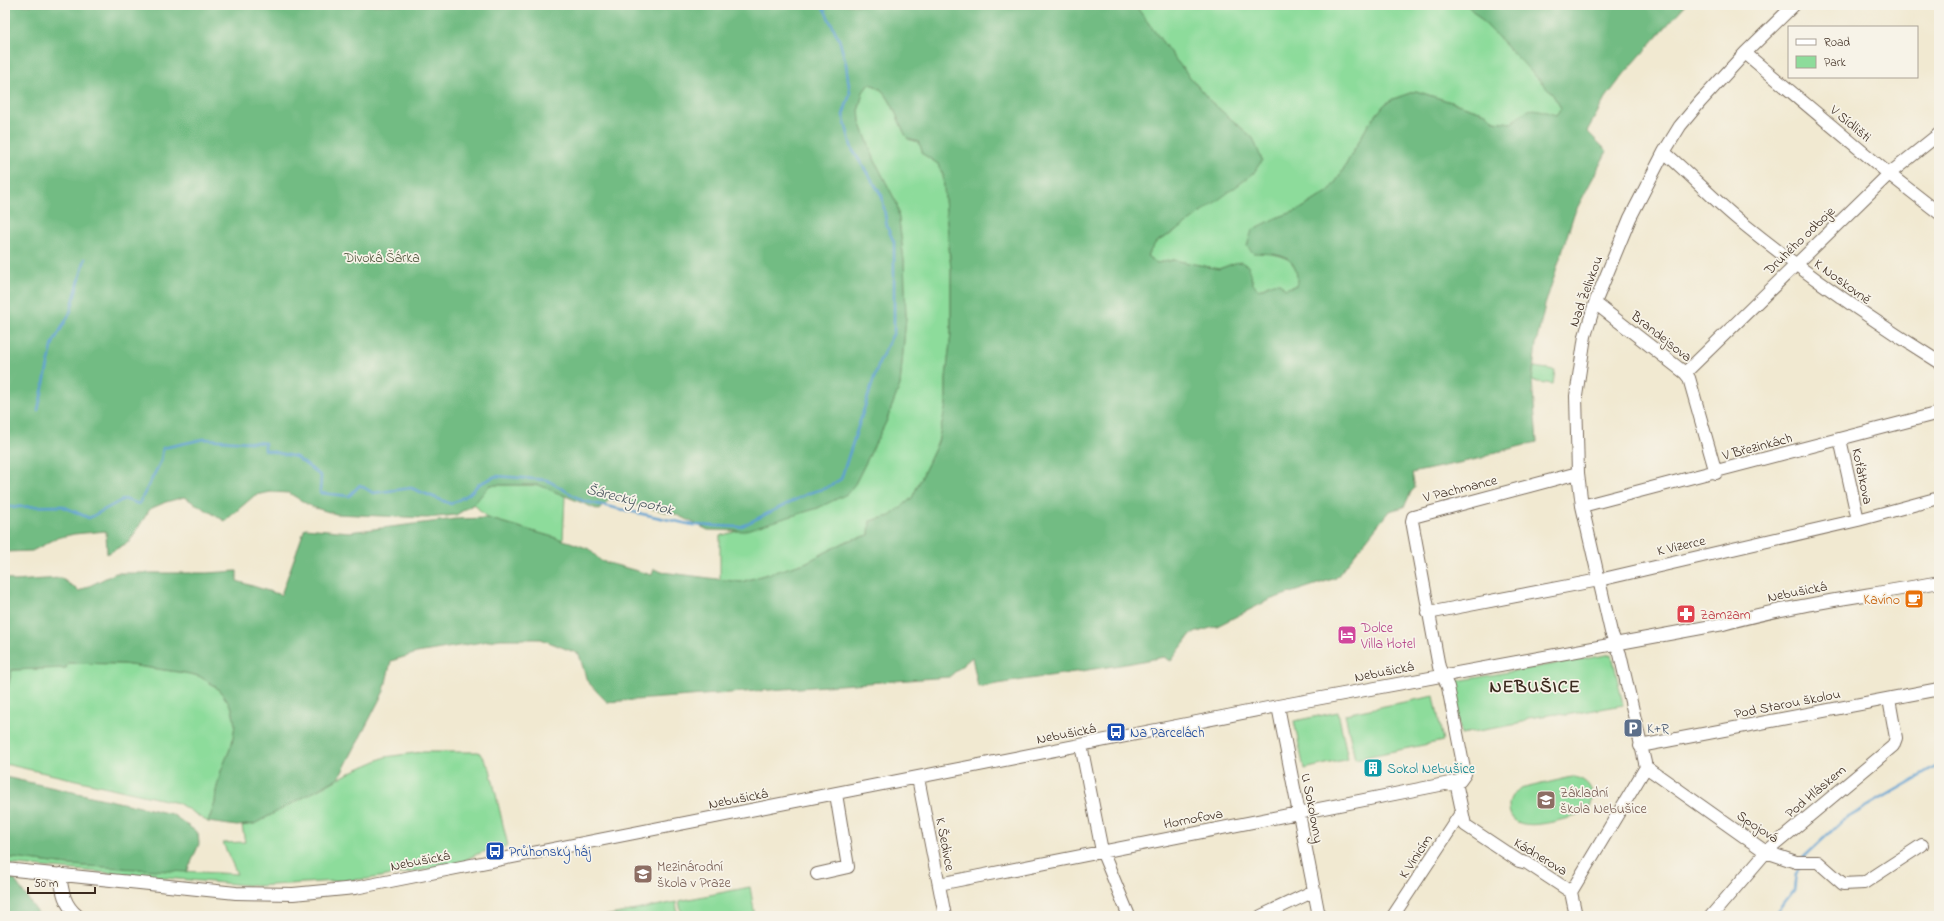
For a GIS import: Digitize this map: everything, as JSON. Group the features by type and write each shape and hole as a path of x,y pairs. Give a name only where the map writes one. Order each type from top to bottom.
{"street":[{"name":"Nad Želivkou","path":"1616,643 1611,632 1582,506 1578,473 1576,396 1585,336 1595,302 1630,218 1664,152 1680,126 1745,53 1794,5"},
{"name":"V Sídlišti","path":"1745,53 1888,174 1939,213"},
{"name":"Druhého odboje","path":"1686,373 1888,174 1939,134"},
{"name":"K Noskovně","path":"1664,152 1739,221 1796,265 1864,315 1939,362"},
{"name":"Brandejsova","path":"1595,302 1686,373 1689,378 1716,473"},
{"name":"V Březinkách","path":"1582,506 1716,473 1939,413"},
{"name":"Koťátkova","path":"1840,439 1858,520"},
{"name":"V Pachmance","path":"1443,675 1428,613 1412,521 1413,517 1578,473"},
{"name":"K Vizerce","path":"1428,613 1599,580 1858,520 1939,498"},
{"name":"Nebušická","path":"5,869 236,893 293,894 355,888 1278,706 1723,624 1760,614 1847,596 1886,592 1939,582"},
{"path":"1616,643 1620,654 1646,767"},
{"path":"1443,675 1448,687 1464,774 1460,781 1453,782"},
{"name":"Pod Starou školou","path":"1640,746 1939,689"},
{"name":"Pod Hláskem","path":"1711,916 1766,852 1893,746 1896,738 1889,699"},
{"name":"U Sokolovny","path":"1278,706 1319,916"},
{"path":"1081,745 1102,851 1129,916"},
{"name":"Kádnerova","path":"1453,782 1457,787 1461,812 1464,823 1467,827 1519,861 1527,863 1572,892 1646,767"},
{"name":"Spojová","path":"1646,767 1766,852 1796,862 1818,862 1843,884 1864,883 1922,845"},
{"name":"K Šedivce","path":"918,778 945,916"},
{"name":"Hornofova","path":"939,884 1453,782"},
{"path":"817,874 848,868 836,794"},
{"name":"K Vinicím","path":"1393,916 1461,812"},
{"path":"60,874 62,894 70,910 78,916"},
{"path":"1260,916 1314,891"},
{"path":"1572,892 1576,916"}],"green space":[{"name":"Divoká Šárka","path":"5,5 1135,5 1175,59 1210,101 1253,138 1262,160 1253,174 1178,230 1156,242 1147,256 1157,263 1174,260 1219,269 1241,262 1248,266 1253,284 1259,290 1273,283 1280,283 1285,289 1297,285 1297,274 1290,261 1285,257 1253,253 1247,246 1252,230 1276,218 1299,210 1329,191 1339,177 1368,125 1385,104 1393,99 1416,91 1486,113 1494,121 1512,123 1524,112 1533,109 1556,115 1561,108 1551,92 1467,5 1685,5 1624,74 1605,99 1587,131 1607,151 1574,214 1545,305 1536,344 1532,381 1537,442 1493,453 1482,458 1412,473 1415,488 1411,492 1404,507 1389,511 1336,578 1269,600 1217,626 1191,634 1171,661 1164,657 978,687 972,657 949,677 607,702 587,681 579,654 541,639 500,639 417,653 391,661 384,691 339,778 254,824 237,826 208,822 215,803 216,791 221,771 232,744 235,725 232,708 223,695 215,686 199,676 123,664 68,663 66,668 12,670 5,698 5,577 14,581 61,578 79,591 116,573 208,573 237,571 237,581 281,595 305,528 349,532 456,519 487,518 570,542 589,549 601,561 652,575 654,569 662,572 741,582 805,563 847,541 869,535 870,521 890,516 912,498 938,442 946,405 946,378 951,334 951,270 943,175 938,164 923,154 919,142 908,139 888,98 877,87 869,84 863,92 859,108 860,122 875,161 897,204 904,261 906,317 900,385 886,422 855,484 847,494 818,508 743,531 708,530 675,514 610,499 599,510 539,485 490,485 474,504 456,515 427,518 336,514 312,507 289,493 271,492 255,495 225,521 184,497 166,502 150,509 129,542 107,554 106,531 74,534 57,538 32,551 5,552"},
{"path":"1135,5 1467,5 1551,92 1561,108 1556,115 1518,116 1512,123 1494,121 1486,113 1416,91 1393,99 1385,104 1368,125 1339,177 1329,191 1299,210 1276,218 1273,254 1280,255 1289,260 1295,268 1297,285 1285,289 1268,285 1259,290 1253,284 1251,276 1235,263 1219,269 1174,260 1157,263 1147,256 1156,242 1178,230 1253,138 1210,101 1175,59"},
{"path":"869,84 877,87 883,92 893,107 908,139 919,142 923,154 938,164 943,175 951,270 951,334 946,378 946,405 938,442 912,498 890,516 870,521 869,535 847,541 805,563 741,582 720,580 720,536 818,508 855,484 886,422 900,385 906,317 904,261 897,204 875,161 860,122 859,108 863,92"},
{"path":"1534,367 1555,370 1553,384 1532,381"},
{"path":"489,485 539,485 565,496 563,540 487,518 474,504"},
{"path":"1612,654 1623,705 1566,715 1556,714 1528,718 1518,724 1461,734 1451,682"},
{"path":"67,663 123,664 185,673 199,676 215,686 223,695 232,708 235,725 232,744 221,771 216,791 215,803 208,822 178,803 5,764 5,698 12,670 66,668"},
{"path":"1434,696 1443,741 1355,759 1345,714"},
{"path":"1338,712 1348,759 1304,769 1294,721"},
{"path":"422,752 479,752 490,769 508,846 477,854 462,864 367,879 257,886 7,864 6,857 69,865 237,874 223,843 245,842 242,826 254,824 353,771 385,757"},
{"path":"5,777 172,814 198,833 199,844 187,872 69,865 5,857"},
{"path":"1572,777 1586,782 1592,793 1590,805 1586,811 1580,815 1549,823 1537,824 1517,822 1511,816 1509,806 1510,801 1513,794 1520,789"},
{"path":"5,878 14,879 40,916 5,916"},
{"path":"750,887 755,916 682,916 679,901"},
{"path":"676,902 678,916 605,916"}],"waterway":[{"name":"Šárecký potok","path":"5,507 62,506 89,518 124,499 139,504 161,461 163,448 204,439 265,443 265,450 296,457 321,476 320,493 349,496 360,485 373,493 411,488 451,504 469,494 479,484 496,476 547,480 583,501 693,525 740,527 809,493 826,488 841,479 880,360 894,332 894,242 887,227 882,196 852,149 843,115 850,94 846,64 839,39 822,5"},
{"path":"38,410 53,343 70,313 85,259"},
{"path":"1803,858 1842,821 1939,765"},
{"path":"1774,916 1794,890 1796,874 1800,866"}],"place":[{"name":"Kavíno","path":"1914,599"},
{"name":"Zamzam","path":"1686,614"},
{"name":"Dolce Villa Hotel","path":"1347,635"},
{"name":"K+R","path":"1633,728"},
{"name":"Na Parcelách","path":"1116,732"},
{"name":"Sokol Nebušice","path":"1373,768"},
{"name":"Základní škola Nebušice","path":"1546,800"},
{"name":"Průhonský háj","path":"495,851"},
{"name":"Mezinárodní škola v Praze","path":"643,874"}],"district":[{"name":"NEBUŠICE","path":"1535,686"}]}
